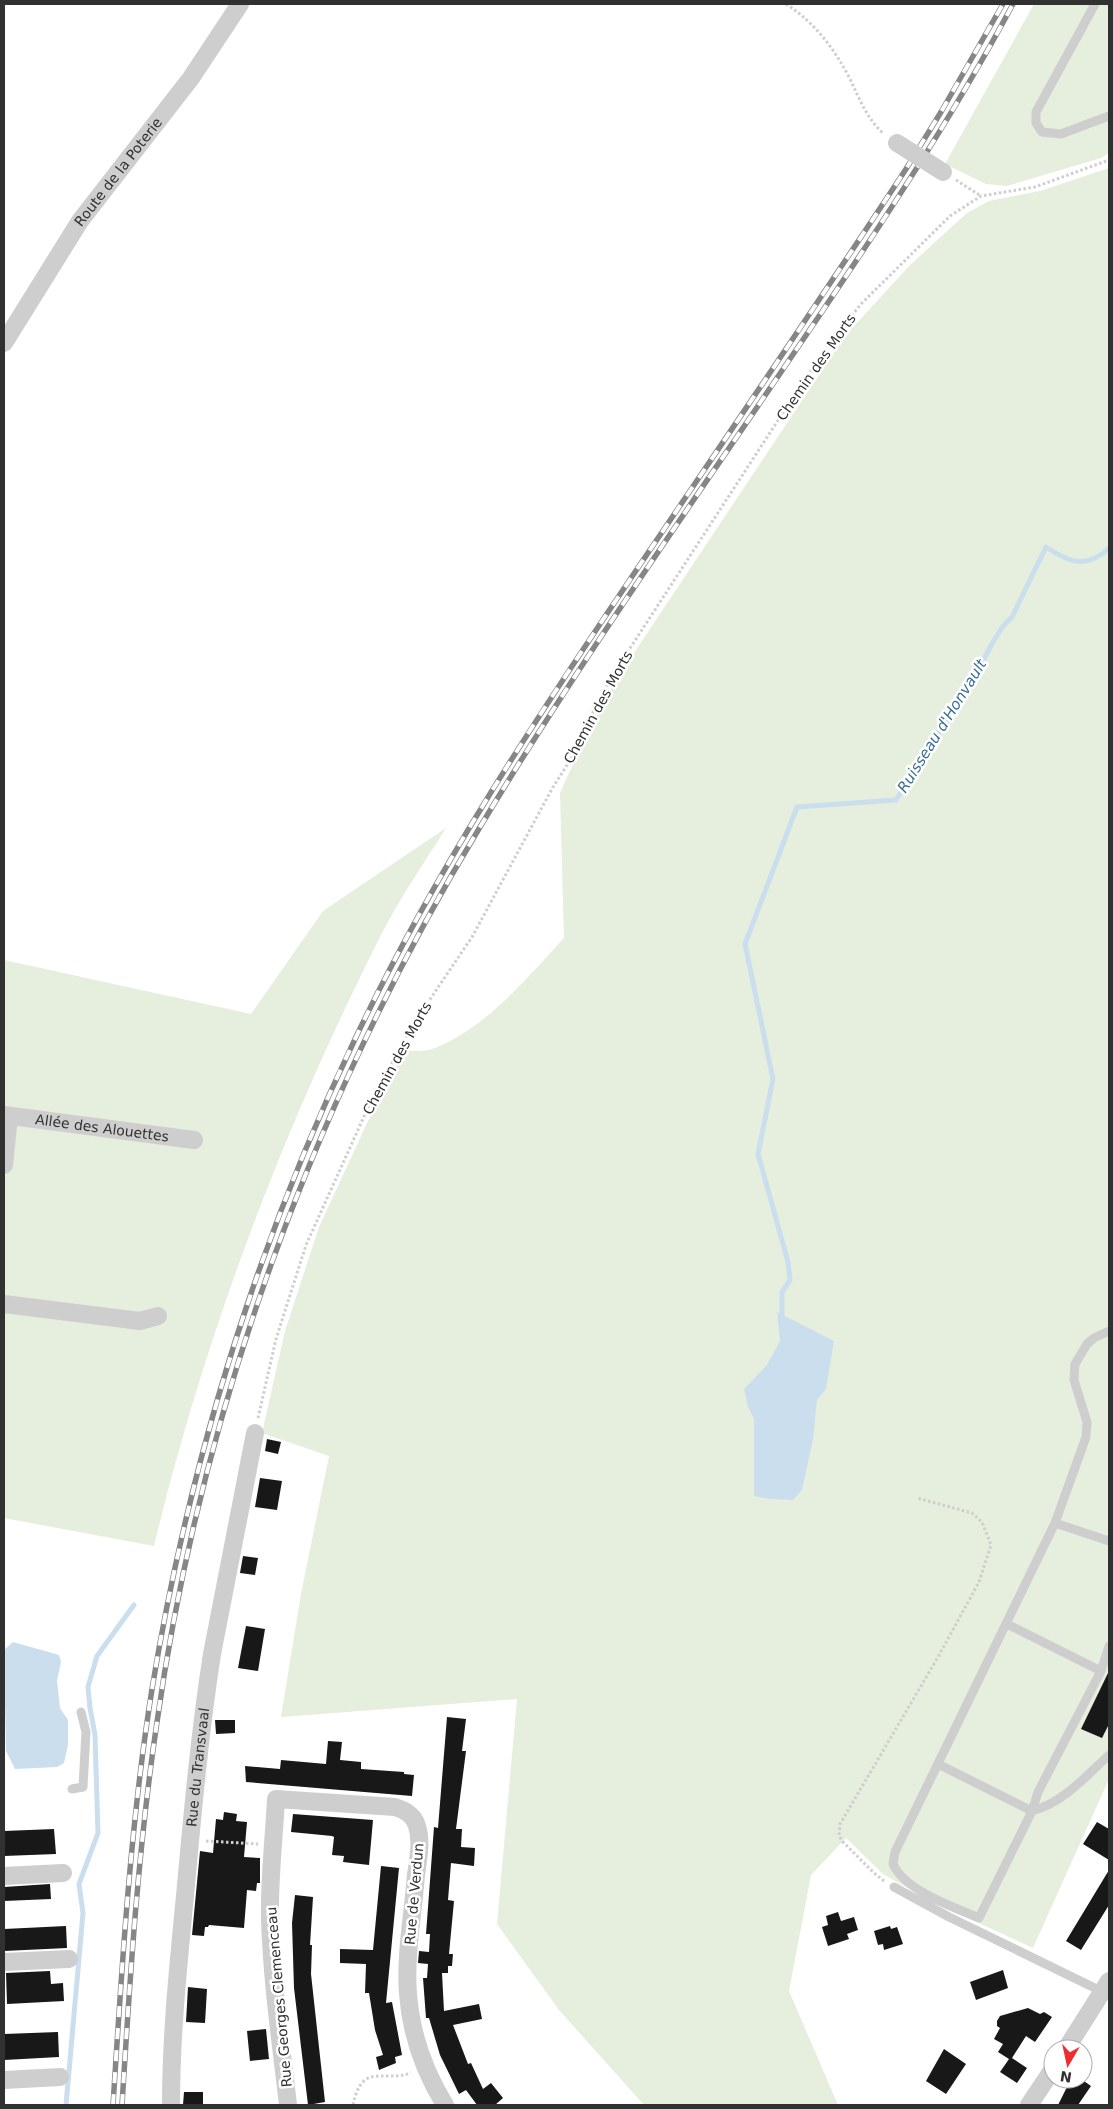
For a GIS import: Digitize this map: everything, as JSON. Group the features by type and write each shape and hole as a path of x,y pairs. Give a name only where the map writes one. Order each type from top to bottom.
{"street":[{"name":"Route de la Poterie","path":"4,343 80,221 192,78 240,4"},
{"path":"897,144 943,172"},
{"path":"4,1165 6,1115"},
{"name":"Allée des Alouettes","path":"6,1115 194,1140"},
{"path":"4,1304 140,1322 158,1316"},
{"name":"Rue du Transvaal","path":"171,2105 172,2035 190,1841 212,1654 255,1433"},
{"name":"Rue Georges Clemenceau","path":"276,1799 270,1891 271,1938 288,2105"},
{"name":"Rue de Verdun","path":"276,1799 395,1808 407,1812 415,1821 419,1842 408,1993 414,2027 425,2067 445,2105"},
{"path":"4,1876 63,1873"},
{"path":"4,1962 68,1959"},
{"path":"1072,2039 1106,1986"},
{"path":"4,2080 60,2077"},
{"path":"1030,2105 1043,2085"}],"lane":[{"path":"1095,4 1036,112 1036,123 1042,132 1061,134 1109,116"},
{"path":"1109,1331 1100,1334 1086,1344 1075,1364 1074,1380 1087,1422 1086,1437 1055,1523 893,1859 893,1864 899,1874 937,1900 979,1918 1032,1811 1038,1792 1101,1671 1109,1646"},
{"path":"1055,1523 1109,1541"},
{"path":"1007,1624 1101,1671"},
{"path":"72,1789 83,1788 86,1732 81,1712"},
{"path":"938,1764 1032,1811 1050,1804 1070,1791 1109,1755"},
{"path":"894,1887 940,1913 1106,1986"}],"path":[{"path":"786,4 806,19 824,37 838,59 869,118 897,144"},
{"name":"Chemin des Morts","path":"255,1433 276,1339 306,1245 370,1101 412,1026 472,937 553,787 578,748 591,716 612,676 786,408 835,335 862,304 950,216 981,196 1035,187 1109,160"},
{"path":"943,172 981,196"},
{"path":"894,1887 874,1873 846,1846 839,1835 840,1824 938,1657 974,1591 991,1545 982,1522 972,1513 917,1498"},
{"path":"190,1841 273,1845"},
{"path":"353,2105 360,2085 366,2080 381,2075 405,2076 425,2067"}],"green space":[{"path":"1034,4 1109,4 1109,153 1101,158 1007,186 986,184 945,164"},
{"path":"1109,168 1109,1779 1033,1948 927,1899 883,1874 846,1838 811,1875 789,1991 838,2105 644,2105 559,2010 497,1924 517,1699 281,1717 301,1594 329,1456 262,1433 285,1331 319,1227 368,1121 404,1051 431,1049 454,1039 472,1028 505,1001 564,938 560,793 586,735 614,683 845,336 910,265 967,213 989,201 1040,191"},
{"path":"446,828 388,921 345,1008 280,1158 222,1311 174,1467 154,1546 4,1518 4,960 251,1014 323,911"}],"water":[{"path":"777,1312 834,1341 826,1389 817,1400 813,1439 802,1490 793,1500 754,1496 754,1419 748,1407 744,1389 767,1365 780,1341"},
{"path":"13,1642 59,1655 61,1662 57,1681 60,1708 68,1720 68,1745 64,1763 57,1767 15,1769 6,1751 4,1650"}],"building":[{"path":"267,1439 281,1442 278,1454 265,1451"},
{"path":"260,1478 282,1481 277,1510 255,1507"},
{"path":"243,1556 258,1558 255,1575 240,1573"},
{"path":"246,1626 265,1629 258,1671 238,1668"},
{"path":"1109,1671 1109,1724 1102,1738 1081,1729"},
{"path":"447,1717 466,1719 462,1751 466,1751 456,1829 462,1829 461,1847 475,1848 474,1866 451,1863 448,1900 454,1901 449,1954 453,1954 452,1966 448,1966 448,1973 442,1973 444,2011 479,2004 482,2019 453,2025 468,2064 471,2063 483,2089 491,2083 503,2098 495,2105 477,2105 466,2090 459,2094 440,2055 429,2018 426,2018 423,1978 427,1978 428,1964 418,1963 419,1951 429,1952 430,1934 426,1934 434,1827 438,1828"},
{"path":"215,1720 235,1720 235,1733 216,1734"},
{"path":"328,1741 342,1742 340,1760 361,1762 361,1769 404,1772 404,1774 414,1775 412,1796 246,1782 245,1766 280,1769 281,1760 326,1764"},
{"path":"224,1812 237,1814 236,1821 247,1822 244,1857 260,1858 260,1883 257,1883 256,1891 247,1890 244,1928 209,1925 205,1927 204,1936 192,1935 200,1851 213,1853 216,1819 223,1820"},
{"path":"293,1814 373,1820 369,1865 343,1862 344,1856 332,1855 334,1837 332,1836 291,1832"},
{"path":"1097,1822 1109,1829 1109,1860 1083,1844"},
{"path":"54,1829 56,1854 4,1856 4,1831"},
{"path":"381,1866 399,1868 386,2003 392,2002 402,2055 395,2057 396,2063 379,2070 376,2057 383,2055 375,2030 369,1993 365,1993 366,1964 340,1963 340,1949 373,1950"},
{"path":"1109,1870 1109,1905 1081,1950 1066,1941"},
{"path":"50,1884 51,1899 4,1901 4,1887"},
{"path":"295,1895 313,1897 310,1945 312,1945 311,1974 325,2102 308,2105 294,1988 292,1923"},
{"path":"838,1912 841,1921 854,1917 858,1930 847,1934 849,1939 828,1946 822,1927 828,1925 826,1916"},
{"path":"66,1926 67,1948 4,1951 4,1929"},
{"path":"890,1926 891,1929 897,1927 903,1944 884,1950 883,1944 878,1945 874,1931"},
{"path":"1003,1970 1008,1988 976,2000 970,1982"},
{"path":"50,1971 51,1984 63,1983 64,2001 7,2004 6,1973"},
{"path":"188,1987 207,1989 205,2023 186,2022"},
{"path":"1028,2008 1040,2014 1044,2012 1052,2017 1035,2042 1026,2036 1012,2058 1027,2068 1017,2083 1000,2072 1009,2059 998,2052 1003,2044 994,2039 1000,2028 997,2026 997,2021 1000,2016"},
{"path":"266,2029 269,2059 250,2061 247,2031"},
{"path":"58,2032 59,2057 4,2060 4,2034"},
{"path":"944,2049 966,2064 946,2094 926,2081"},
{"path":"1066,2089 1089,2089 1078,2105 1058,2105"},
{"path":"184,2092 203,2092 203,2105 183,2105"}],"waterway":[{"name":"Ruisseau d'Honvault","path":"782,1319 782,1292 790,1280 788,1262 758,1154 773,1079 745,944 797,807 896,800 975,676 1003,626 1012,617 1046,547 1063,557 1078,561 1093,559 1109,548"},
{"path":"66,2105 83,1913 79,1884 98,1833 95,1735 88,1687 97,1656 134,1605"}],"railway":[{"path":"113,2105 132,1845 144,1741 167,1605 207,1438 231,1356 258,1274 320,1115 356,1037 417,918 485,802 594,634 906,169 1003,4"},
{"path":"122,2105 140,1865 150,1770 177,1604 203,1487 235,1371 274,1258 317,1147 366,1037 421,931 517,766 595,646 882,223 963,93 1013,4"}]}
